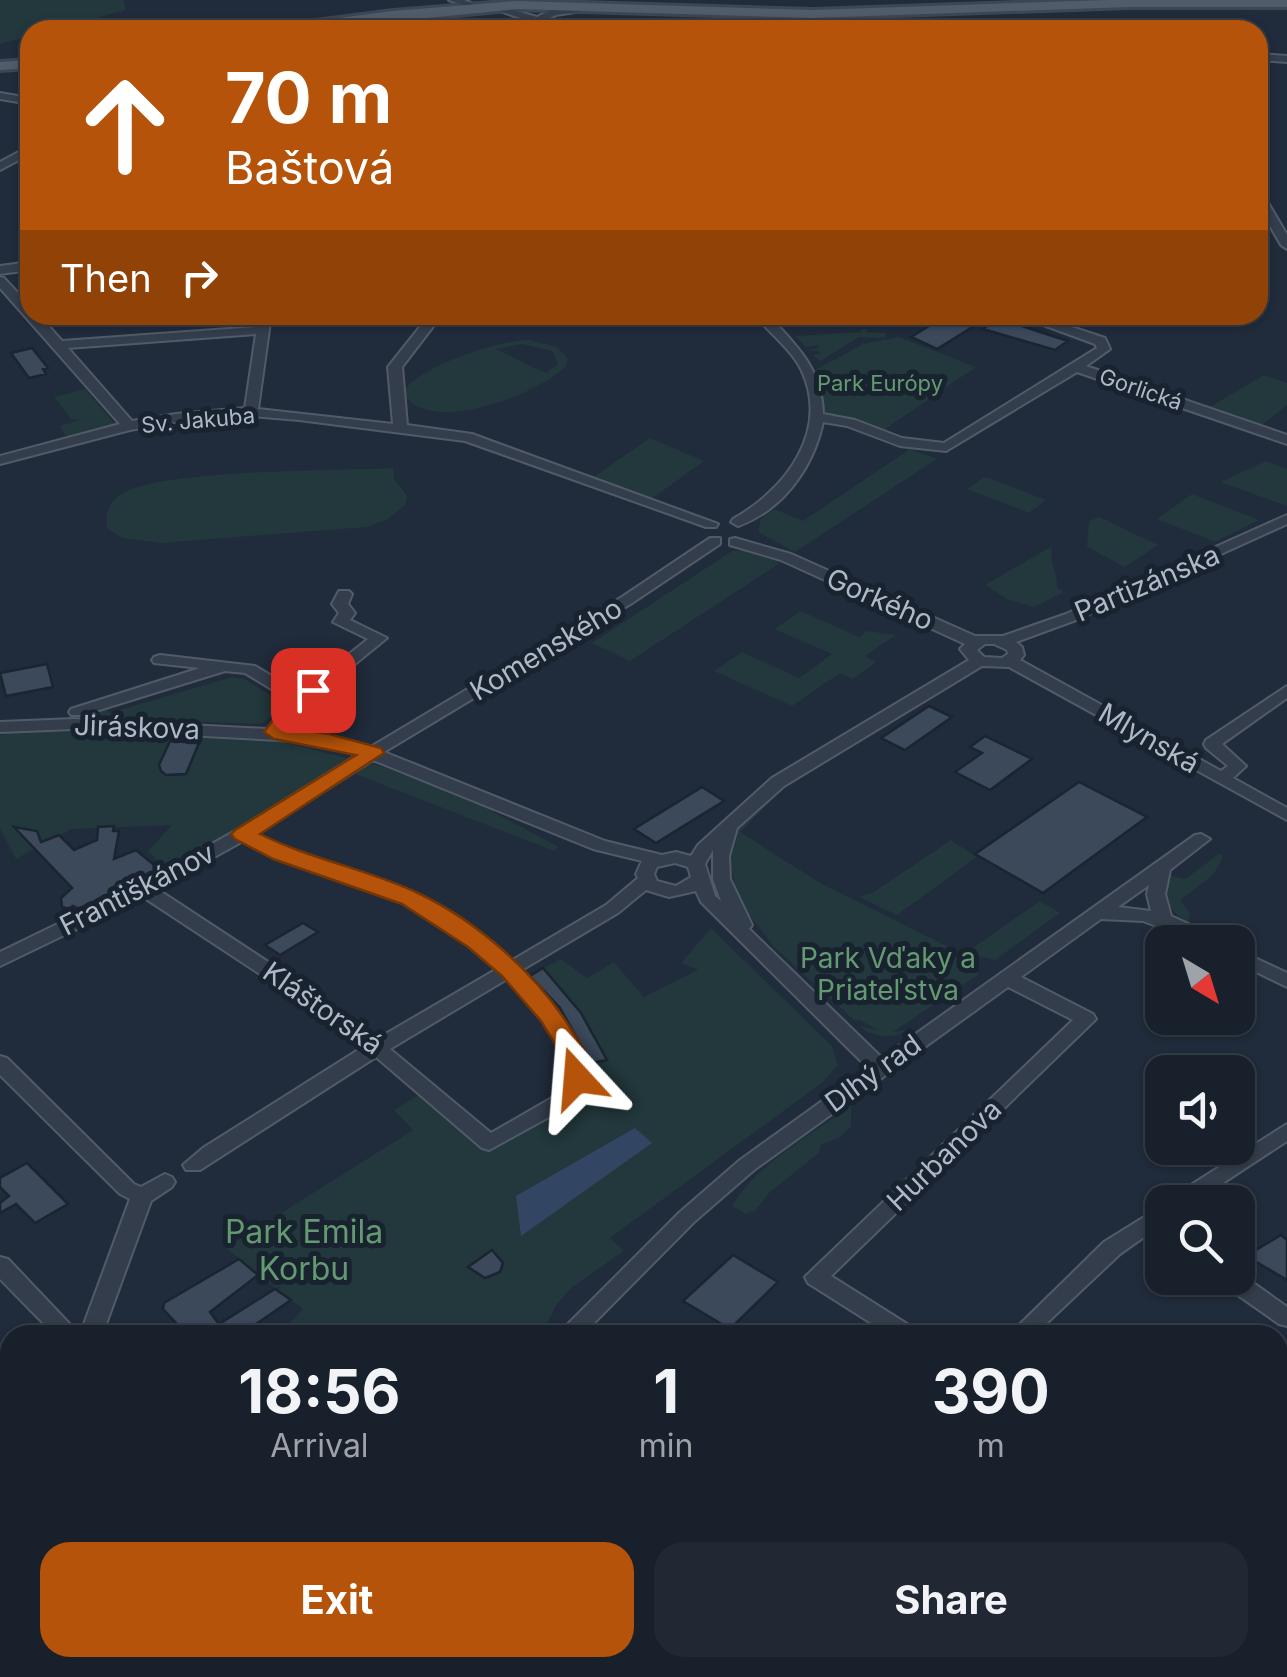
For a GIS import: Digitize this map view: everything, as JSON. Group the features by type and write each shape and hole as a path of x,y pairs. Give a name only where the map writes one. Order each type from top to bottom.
{"main road":[{"path":"448,4 533,20 614,6 812,14 1287,2"},
{"path":"343,20 448,4 499,9 533,20"}],"street":[{"path":"1268,213 1287,246"},
{"path":"0,280 20,302"},
{"path":"41,325 130,426"},
{"path":"251,412 264,325"},
{"path":"400,426 395,367 428,325"},
{"path":"740,533 711,524 705,534 715,541 740,533 798,472 815,439 818,417 810,373 769,325"},
{"path":"1052,325 1100,341 1104,349 1076,367"},
{"path":"59,345 263,330"},
{"name":"Gorlická","path":"818,417 850,423 913,446 952,445 1076,367 1287,440"},
{"name":"Sv. Jakuba","path":"0,460 130,426 196,415 251,412 400,426 495,445 711,524"},
{"name":"Partizánska","path":"974,642 989,638 1004,641 1071,618 1287,520"},
{"name":"Gorkého","path":"740,533 974,642"},
{"name":"Komenského","path":"374,753 627,600 715,541"},
{"path":"274,732 301,700 379,638 341,622 347,613 340,604 344,594"},
{"path":"96,1325 142,1196 379,1046 612,909 778,782 978,662 1010,661 1016,651 1004,641"},
{"path":"974,642 968,649 978,662"},
{"path":"160,660 256,672 301,700"},
{"name":"Mlynská","path":"1010,661 1287,815"},
{"path":"76,712 224,666"},
{"path":"1221,779 1238,766 1212,744 1287,691"},
{"name":"Jiráskova","path":"0,727 74,724 274,732 329,740 374,753 600,845 622,863 658,875 753,943"},
{"path":"406,734 411,768"},
{"name":"Františkánov","path":"0,960 144,889 243,834 374,753"},
{"path":"658,875 690,888 704,849 740,814"},
{"name":"Jiráskova","path":"740,814 719,854 718,876 753,943"},
{"path":"243,834 282,854 410,899 464,933 510,971"},
{"name":"Dlhý rad","path":"578,1325 723,1185 1201,839"},
{"path":"1161,868 1156,894 1162,917"},
{"path":"658,875 698,872"},
{"name":"Jiráskova","path":"698,872 707,898 880,1068"},
{"name":"Kláštorská","path":"144,889 379,1046 489,1143 564,1100 578,1070 574,1054 550,1015 510,971"},
{"path":"1094,914 1125,911 1162,917 1178,925"},
{"path":"1255,965 1287,981"},
{"name":"Hurbanova","path":"891,1325 816,1277 1086,1020 1007,978"},
{"path":"0,1063 127,1190 142,1196"},
{"path":"1205,1185 1287,1130"},
{"path":"1031,1325 1112,1248 1145,1230"},
{"path":"2,1270 58,1325"},
{"path":"1254,1295 1287,1318"}],"green space":[{"path":"0,0 124,0 126,10 90,20 20,20 20,39 0,44"},
{"path":"861,332 886,333 885,338 859,337 821,361 812,355 820,354 819,351 807,350 819,348 817,345 805,347 796,336"},
{"name":"Park Európy","path":"899,337 976,367 878,434 818,417 810,373 863,344"},
{"path":"516,341 557,347 567,358 566,366 512,398 463,411 420,408 406,397 406,388 429,371 463,355","holes":["522,344 552,351 558,364 546,373 496,349"]},
{"path":"1264,375 1287,383 1287,405 1256,430 1203,411"},
{"path":"85,389 115,424 66,437 60,426 79,420 71,419 54,397"},
{"path":"650,438 704,461 650,500 591,479"},
{"path":"910,449 937,459 795,552 758,532 761,519 774,509 803,521"},
{"path":"1266,461 1287,469 1287,506 1220,482"},
{"path":"393,468 394,479 407,496 405,505 388,519 367,527 161,543 122,538 107,528 107,513 113,501 142,486 210,476"},
{"path":"983,478 1046,500 1029,513 967,489"},
{"path":"1192,494 1259,520 1215,542 1157,519"},
{"path":"1099,517 1158,545 1125,567 1087,547 1089,521"},
{"path":"1052,546 1057,588 1064,592 1034,607 1009,600 985,585"},
{"path":"746,550 780,563 630,661 592,643 732,551"},
{"path":"801,611 859,637 867,631 896,635 865,656 876,662 853,679 840,673 792,706 714,671 742,652 799,678 832,654 774,629"},
{"path":"232,677 245,679 273,697 283,692 289,699 262,724 81,718 104,708 110,713"},
{"path":"29,730 278,741 347,758 247,825 166,869 148,851 172,825 71,829 16,859 0,829 0,735"},
{"path":"375,764 494,809 493,812 559,847 554,851 350,772"},
{"name":"Park Vďaky a Priateľstva","path":"776,796 740,832 819,882 947,946 951,955 979,974 893,1032 911,1029 904,1033 884,1036 859,1026 879,1031 855,1021 775,948 732,893 736,891 729,857 739,834 727,855 731,839 739,827"},
{"path":"951,840 977,857 897,915 859,897 872,893"},
{"path":"1220,853 1223,858 1213,875 1181,901 1190,913 1188,922 1170,906 1162,883 1169,875 1185,879"},
{"path":"1040,901 1060,913 995,960 980,957 971,949"},
{"name":"Park Emila Korbu","path":"711,928 832,1046 838,1065 823,1082 610,1238 624,1251 571,1288 556,1305 547,1325 288,1325 303,1309 278,1291 280,1286 276,1288 258,1275 261,1271 256,1272 226,1248 413,1130 394,1110 429,1089 489,1142 564,1100 578,1066 607,1060 581,1013 543,968 561,959 587,978 614,962 644,997 698,970 681,963"},
{"path":"851,1105 851,1127 821,1145 819,1153 770,1192 755,1211 746,1214 732,1206 770,1163"}],"water":[{"path":"635,1128 652,1143 521,1236 516,1196"}],"building":[{"path":"930,325 974,326 937,349 911,337"},
{"path":"989,325 1020,325 1068,341 1055,350 983,329"},
{"path":"32,348 48,368 43,369 46,374 29,378 11,353"},
{"path":"47,664 53,687 6,696 0,673"},
{"path":"929,706 952,717 905,750 881,738"},
{"path":"985,736 1032,759 990,790 955,772 982,753 970,747"},
{"path":"170,741 199,743 186,774 166,775 161,771 159,765"},
{"path":"1079,782 1147,817 1043,893 975,854"},
{"path":"702,787 724,801 656,843 634,829"},
{"path":"114,826 113,831 119,831 114,859 136,850 159,869 79,909 62,907 61,898 72,888 14,827 37,831 41,842 59,835 74,850 97,840 98,827"},
{"path":"303,923 318,932 280,955 265,945"},
{"path":"543,968 581,1013 607,1060 591,1063 560,1008 530,976"},
{"path":"27,1163 68,1204 35,1223 16,1204 0,1213 0,1203 9,1196 0,1187 0,1178"},
{"path":"1281,1235 1287,1240 1287,1280 1255,1261 1256,1250"},
{"path":"492,1250 503,1263 500,1272 485,1278 468,1267"},
{"path":"733,1255 778,1282 734,1325 723,1325 683,1301"},
{"path":"239,1259 258,1275 210,1312 219,1324 275,1289 291,1300 255,1325 176,1325 163,1309 164,1303"}],"route":[{"path":"313,690 293,707 274,732 329,740 374,753 243,834 282,854 410,899 441,916 510,971 550,1015 574,1054 577,1078"}]}
